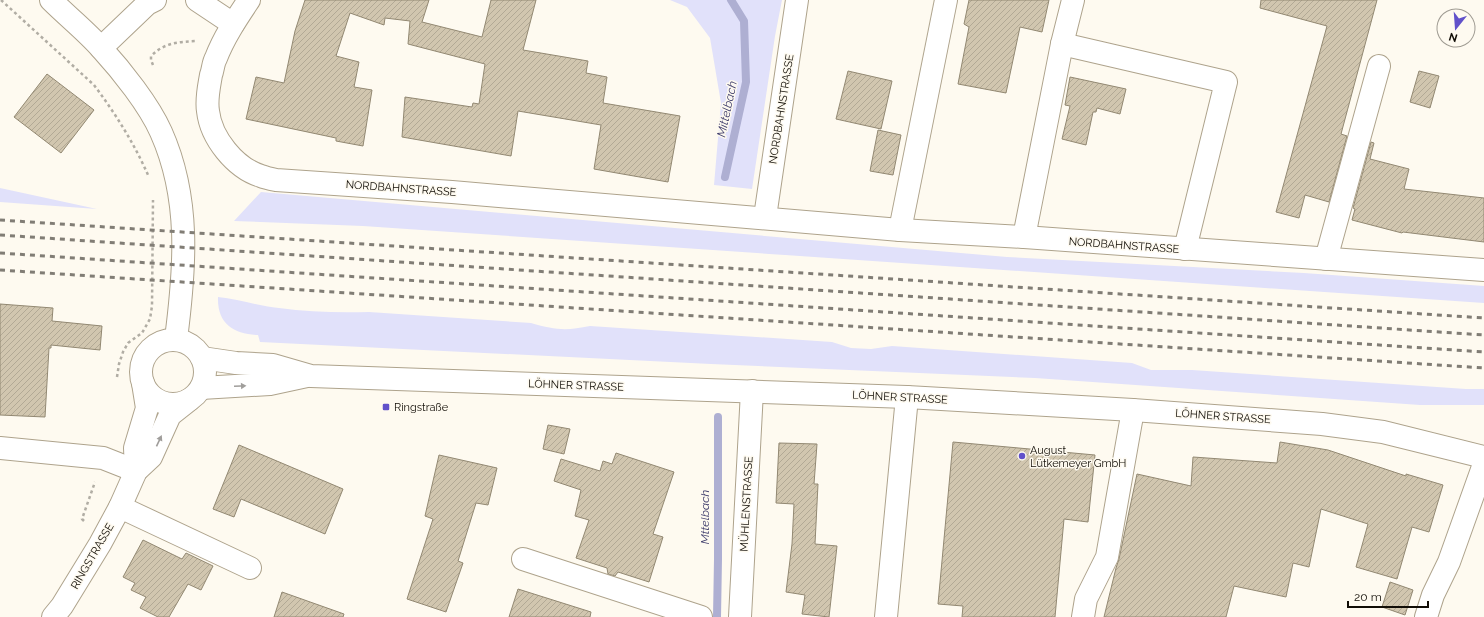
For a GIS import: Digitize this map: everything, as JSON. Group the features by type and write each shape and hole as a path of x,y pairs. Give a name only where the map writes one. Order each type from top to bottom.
{"street":[{"path":"50,0 101,48 130,83 161,132 177,180 182,209 184,261 183,288 176,339"},
{"path":"101,48 147,4 155,0"},
{"path":"197,0 233,24"},
{"name":"NORDBAHNSTRASSE","path":"249,0 224,39 215,59 208,91 207,111 211,127 230,156 244,167 260,176 276,180 452,192 765,217 900,230 1024,237 1484,270"},
{"name":"NORDBAHNSTRASSE","path":"765,217 797,0"},
{"path":"900,230 946,0"},
{"path":"1024,237 1062,44 1073,0"},
{"path":"1062,44 1226,82 1185,249"},
{"path":"1326,259 1379,66"},
{"path":"176,339 188,343 199,352 202,358 206,368 205,378 195,394 179,404 168,404 157,400 148,393 140,373 142,362 147,352 155,344 165,340 176,339"},
{"name":"LÖHNER STRASSE","path":"202,358 236,363 273,365 311,376"},
{"name":"LÖHNER STRASSE","path":"195,394 270,384 311,376 907,397 1133,410 1337,426 1383,432 1484,457"},
{"name":"RINGSTRASSE","path":"136,471 135,448 147,408 143,383"},
{"name":"MÜHLENSTRASSE","path":"740,617 752,391"},
{"name":"RINGSTRASSE","path":"53,617 62,606 100,544 120,507 136,471 151,456 170,415 195,394"},
{"path":"886,617 907,397"},
{"path":"1083,617 1086,599 1107,557 1133,410"},
{"path":"0,448 103,458 136,471"},
{"path":"1426,617 1433,595 1449,562 1484,464"},
{"path":"120,507 250,568"},
{"path":"523,559 701,617"}],"path":[{"path":"1,0 94,85 106,100 137,152 148,176"},
{"path":"154,65 151,60 152,56 166,44 204,41 233,24"},
{"path":"117,381 119,364 128,343 142,333 150,319 152,306 154,212 152,196"},
{"path":"100,544 82,519 103,458"}],"shaded area":[{"path":"670,0 782,0 775,36 752,189 714,185 721,103 710,38 687,7"},
{"path":"0,188 97,209 0,202"},
{"path":"261,192 1007,257 1304,273 1484,286 1484,303 363,226 234,221"},
{"path":"218,297 271,307 312,311 369,312 531,323 560,329 574,329 590,326 832,342 851,348 871,349 892,346 1132,363 1151,370 1192,370 1484,389 1484,405 1420,405 1035,378 260,342 258,335 235,330 224,321 218,306"}],"building":[{"path":"305,0 429,0 422,22 482,37 491,0 536,0 523,50 588,61 586,73 607,77 603,103 680,116 668,182 594,169 601,125 518,111 511,156 402,137 405,97 472,107 473,103 479,104 485,64 408,44 410,21 385,18 384,25 350,13 336,56 359,62 354,87 372,90 363,146 336,141 336,138 246,119 256,77 284,83 295,31"},
{"path":"969,0 1049,0 1042,32 1020,27 1006,93 958,84 969,27 964,24"},
{"path":"1261,0 1377,0 1341,134 1347,136 1329,202 1305,195 1299,218 1276,212 1327,26 1260,8"},
{"path":"848,71 892,81 881,129 836,119"},
{"path":"1419,71 1439,76 1430,108 1410,102"},
{"path":"47,74 94,110 61,153 14,117"},
{"path":"1070,77 1126,89 1120,114 1097,108 1096,112 1093,112 1086,145 1062,139 1070,106 1065,105"},
{"path":"878,130 901,135 893,175 870,171"},
{"path":"1371,142 1374,143 1370,159 1409,169 1404,189 1484,198 1484,242 1402,233 1352,220 1355,209 1353,208"},
{"path":"0,304 53,308 52,321 102,326 100,350 51,345 51,348 49,348 45,417 0,415"},
{"path":"548,425 570,429 564,454 543,449"},
{"path":"953,442 1095,455 1088,522 1064,519 1055,617 962,617 963,606 938,604"},
{"path":"1280,442 1328,450 1406,476 1406,474 1443,485 1429,532 1412,527 1397,579 1356,567 1368,524 1321,509 1309,567 1293,563 1286,597 1234,586 1226,617 1104,617 1119,559 1137,474 1191,486 1193,457 1277,463"},
{"path":"779,443 817,444 814,484 818,484 815,544 837,546 829,617 802,614 805,595 786,592 792,544 794,504 776,503"},
{"path":"239,445 343,489 325,534 241,499 234,517 213,509"},
{"path":"616,453 674,472 653,534 663,537 649,582 618,572 615,576 608,574 607,568 576,558 589,520 575,516 581,490 554,481 561,459 600,471 603,461 612,464"},
{"path":"439,455 497,468 488,505 476,503 458,561 463,563 446,612 407,599 433,519 425,516"},
{"path":"143,540 182,559 186,553 213,566 201,590 188,584 169,617 158,617 140,608 146,597 131,590 135,583 123,577"},
{"path":"1390,582 1413,590 1405,615 1382,607"},
{"path":"518,589 591,612 590,617 509,617"},
{"path":"282,592 344,614 343,617 274,617"}],"waterway":[{"name":"Mittelbach","path":"725,177 746,82 744,21 731,0"},
{"name":"Mttelbach","path":"717,617 718,417"}],"railway":[{"path":"0,220 1484,318"},
{"path":"0,235 1484,335"},
{"path":"0,253 1484,352"},
{"path":"0,270 1484,368"}],"place":[{"name":"Ringstraße","path":"386,407"},
{"name":"August Lütkemeyer GmbH","path":"1022,456"}]}
